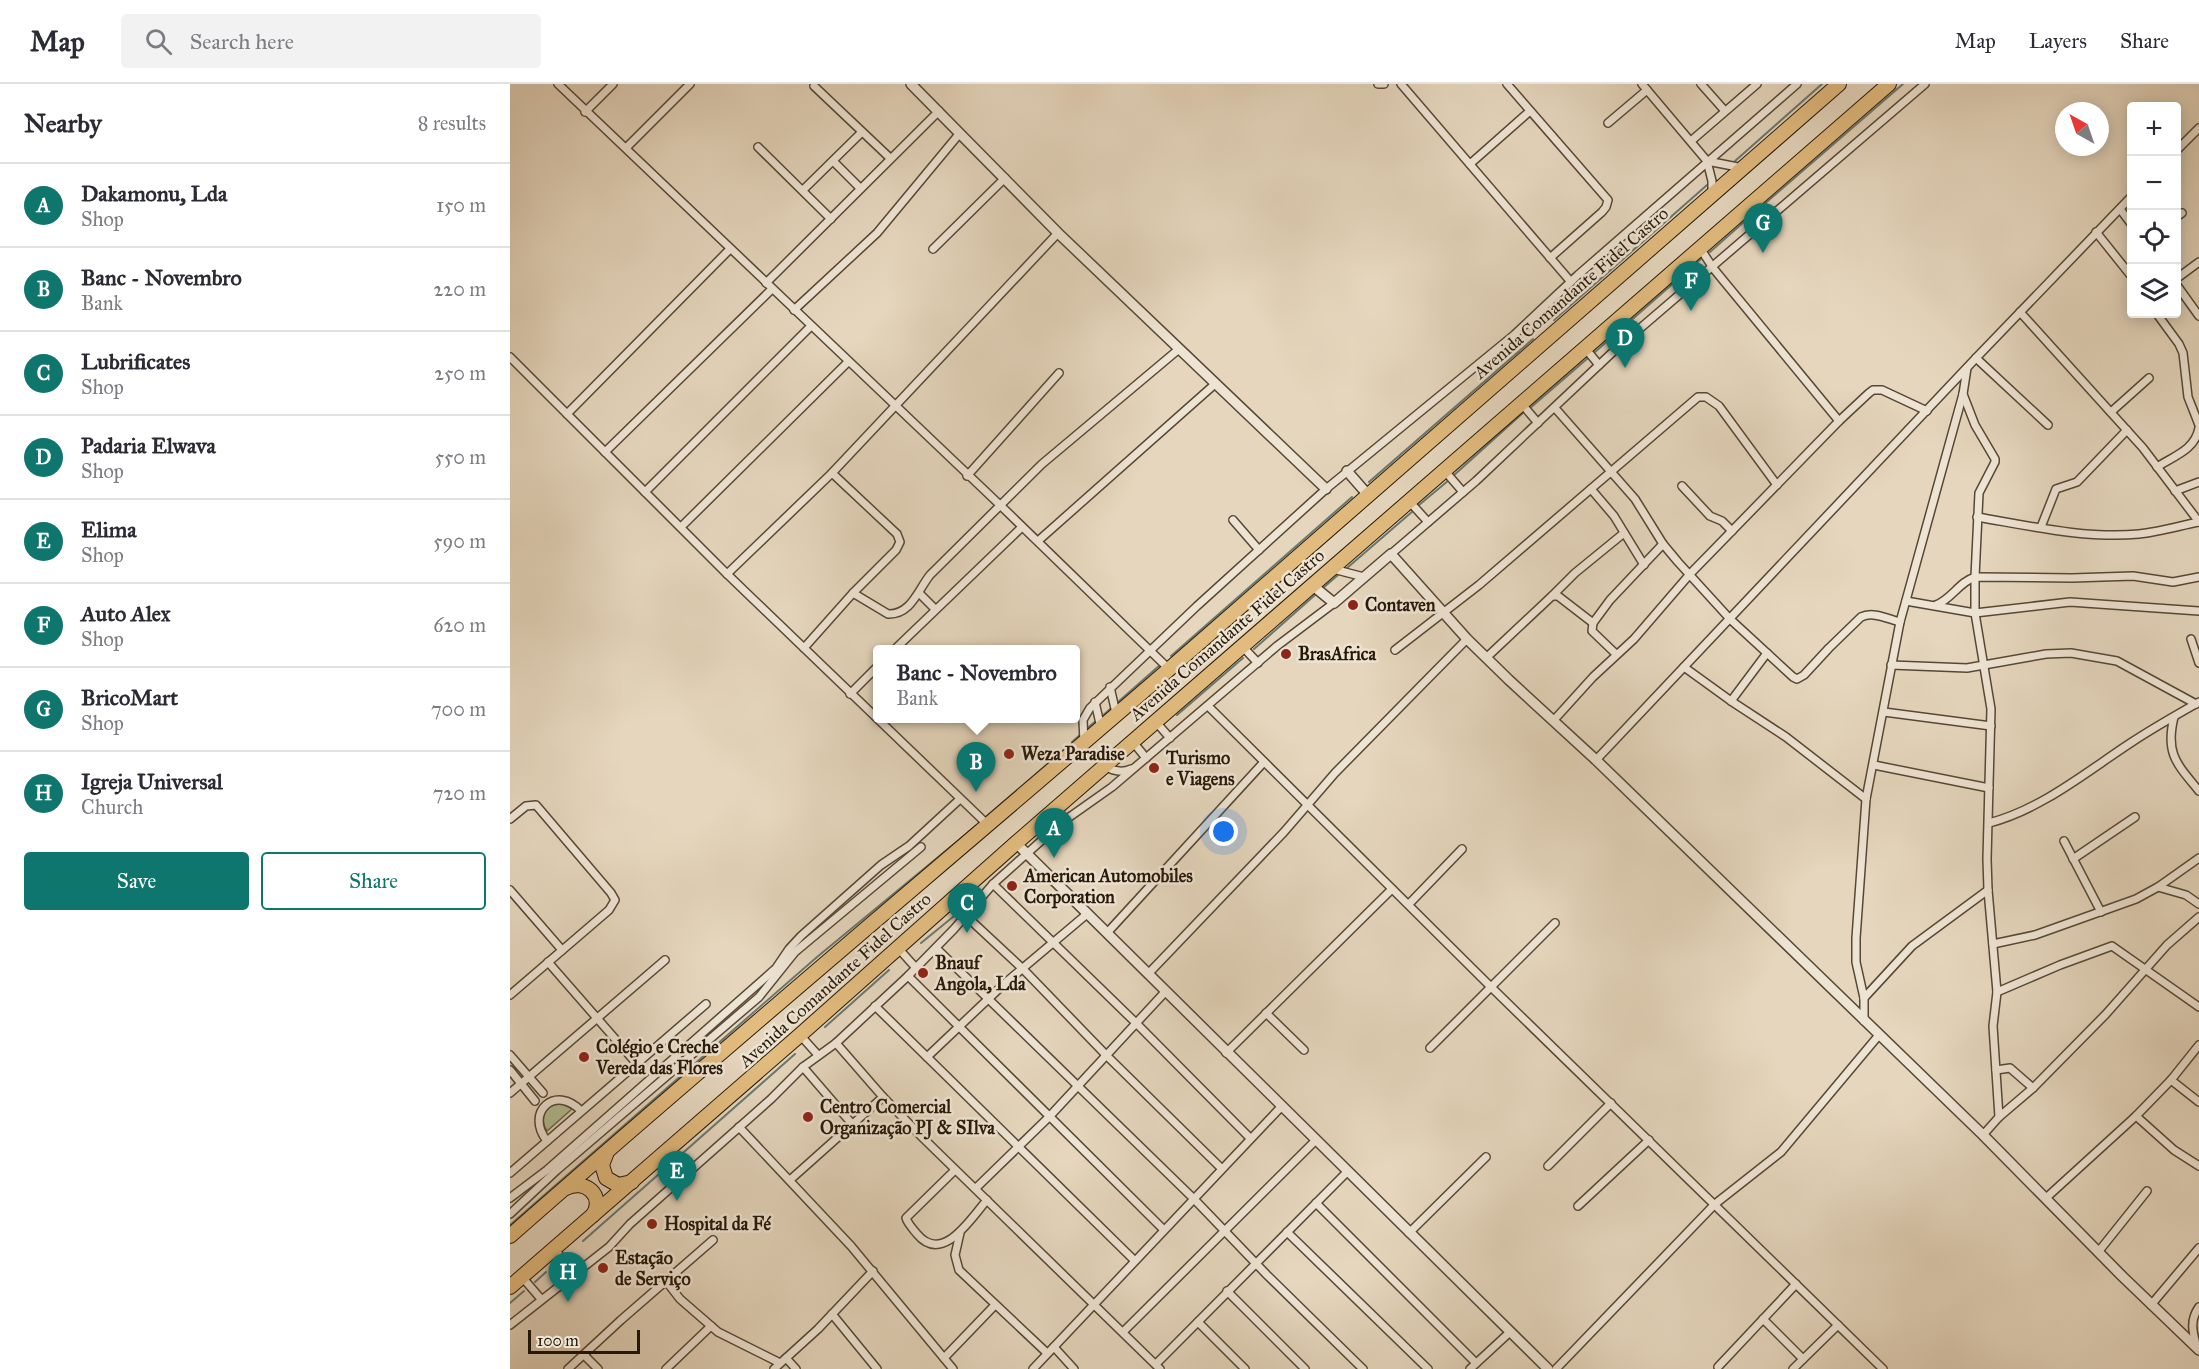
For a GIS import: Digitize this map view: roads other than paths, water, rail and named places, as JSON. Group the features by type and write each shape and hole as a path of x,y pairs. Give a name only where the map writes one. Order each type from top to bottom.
{"highway":[{"name":"Avenida Comandante Fidel Castro","path":"510,1236 752,1024 1084,743 1839,84"},
{"name":"Avenida Comandante Fidel Castro","path":"510,1287 801,1035 1016,843 1330,569 1889,84"},
{"path":"608,1151 604,1156 602,1166 606,1178 621,1185 634,1181"},
{"path":"563,1189 578,1184 592,1191 597,1205 594,1214 589,1219"}],"street":[{"path":"558,84 967,476 1038,541 1169,669"},
{"path":"585,112 613,84"},
{"path":"626,148 690,84"},
{"path":"911,84 1058,233 1326,489"},
{"path":"1378,84 1384,84"},
{"path":"1401,84 1571,282"},
{"path":"1507,84 1608,200 1602,212 1550,258"},
{"path":"1701,84 1725,111"},
{"path":"1691,141 1756,84"},
{"path":"1084,743 1083,720 1095,702 1110,687 1326,489 1514,335 1571,282 1671,196 1707,161 1797,84"},
{"path":"510,1324 609,1247 630,1224 803,1067 836,1043 936,948 993,884 1061,823 1088,806 1258,663 1334,603 1463,492 1599,365 1925,84"},
{"path":"814,86 890,158"},
{"path":"1608,123 1645,87 1707,161 1712,195"},
{"path":"766,283 939,111"},
{"path":"1470,164 1530,111"},
{"path":"2181,146 2199,128"},
{"path":"803,190 862,132"},
{"path":"794,310 877,233 960,133"},
{"path":"758,147 831,219"},
{"path":"833,160 860,188"},
{"path":"1707,161 1743,168"},
{"path":"933,249 1005,178"},
{"path":"1596,760 1976,357 2127,201"},
{"path":"2120,208 2127,218"},
{"path":"2096,232 2127,272"},
{"path":"727,574 832,474 894,405 1058,233"},
{"path":"1700,248 1713,268 1839,421"},
{"path":"567,414 730,249"},
{"path":"2181,275 2199,262"},
{"path":"605,452 772,289"},
{"path":"2181,291 2199,316"},
{"path":"1977,517 2076,532 2138,534 2199,522 2127,430 2020,312"},
{"path":"2157,467 2188,448 2195,441 2199,425 2187,390 2180,344 2160,318"},
{"path":"645,492 811,326"},
{"path":"1585,348 1599,365"},
{"path":"853,593 882,612 892,615 902,612 920,594 930,575 999,505 1072,438 1179,349"},
{"path":"510,357 873,716"},
{"path":"1976,357 2048,425"},
{"path":"681,527 848,362"},
{"path":"1864,1021 1864,998 1856,962 1856,938 1866,799 1900,622 1963,394 1967,367"},
{"path":"967,476 1059,373"},
{"path":"2111,412 2150,378"},
{"path":"1038,541 1215,384"},
{"path":"1554,720 1616,654 1634,639 1689,574 1869,393 1878,389 1927,411"},
{"path":"1963,394 1976,425 1995,459 1979,493 1975,577 1976,613 1991,709 1988,890 1997,992 1993,1026 1999,1117"},
{"path":"1395,650 1479,585 1692,401 1701,397 1712,400 1719,406 1777,484"},
{"path":"2191,403 2199,406"},
{"path":"1521,404 1538,423"},
{"path":"1555,408 1635,499 1663,544 1689,574 1730,619 1793,677 1801,678 1866,614 1900,622"},
{"path":"2042,527 2056,489 2077,482 2127,430"},
{"path":"1444,470 1463,492"},
{"path":"1347,471 1368,495"},
{"path":"804,648 853,593 896,550 900,538 832,474"},
{"path":"2175,491 2199,482"},
{"path":"1682,486 1710,516 1722,521 1732,531"},
{"path":"1591,489 1614,516 1644,565"},
{"path":"1409,501 1428,522"},
{"path":"1233,520 1259,550"},
{"path":"899,645 1022,527"},
{"path":"1486,658 1575,573 1624,533"},
{"path":"1616,654 1592,631 1593,622 1610,600 1663,544"},
{"path":"1391,554 1486,658 1596,760 1880,1035 2198,1349"},
{"path":"1330,569 1364,577"},
{"path":"1934,606 1948,599 1968,579 1975,577 2133,576 2166,582 2199,577"},
{"path":"1312,585 1334,603"},
{"path":"920,594 935,609"},
{"path":"1552,596 1558,596 1593,622"},
{"path":"1906,601 1976,613 2070,602 2199,611"},
{"path":"1149,973 1284,832 1335,773 1467,639"},
{"path":"2191,639 2199,663"},
{"path":"1242,646 1258,663"},
{"path":"1731,701 1767,653"},
{"path":"1891,665 1956,669 2046,654 2071,653 2117,662 2197,703"},
{"path":"1684,667 1786,737 1866,799"},
{"path":"850,694 873,671"},
{"path":"1110,687 1117,714"},
{"path":"1095,702 1101,728"},
{"path":"1989,823 2032,807 2133,741 2197,703"},
{"path":"1208,706 1491,987 1883,1369"},
{"path":"1884,712 1991,726"},
{"path":"2174,717 2171,730 2173,758 2199,791"},
{"path":"1156,721 1170,738"},
{"path":"880,723 988,825"},
{"path":"1133,742 1146,758"},
{"path":"1107,933 1264,762"},
{"path":"1874,765 1989,788"},
{"path":"1105,766 1121,772 1136,767"},
{"path":"759,997 789,949 827,912 881,865 917,838 960,799"},
{"path":"510,819 526,806 536,805 615,898 609,910 510,995"},
{"path":"2073,860 2135,817"},
{"path":"2064,841 2101,912"},
{"path":"1016,843 1149,973 1226,1053 1549,1369 1715,1204 1781,1152 1880,1035"},
{"path":"510,1214 557,1170 759,997 795,952 921,847"},
{"path":"1409,904 1462,849"},
{"path":"1992,944 2035,935 2136,899 2158,887 2199,858"},
{"path":"993,884 1250,1138"},
{"path":"2158,887 2186,895 2199,904"},
{"path":"1226,1053 1392,889"},
{"path":"510,890 562,951"},
{"path":"1864,998 1912,946 1988,890"},
{"path":"927,1057 1087,914"},
{"path":"964,915 1023,969 1107,1056 1221,1167"},
{"path":"1983,1135 2106,1014 2167,945 2199,917"},
{"path":"1430,1048 1555,923"},
{"path":"1997,992 2112,946 2199,1007"},
{"path":"898,948 916,968"},
{"path":"936,948 1193,1198 1256,1264 1363,1369"},
{"path":"510,1093 665,960"},
{"path":"548,962 637,1064"},
{"path":"510,1200 774,970"},
{"path":"908,976 1163,1229"},
{"path":"976,1188 1050,1117 1166,991"},
{"path":"510,1173 706,1004"},
{"path":"875,1006 1134,1260"},
{"path":"1266,1013 1305,1050"},
{"path":"801,1035 818,1055"},
{"path":"836,1043 883,1097 955,1170 1158,1367 1227,1291 1347,1172"},
{"path":"2046,1198 2136,1116 2171,1080 2199,1045"},
{"path":"510,1055 543,1093"},
{"path":"803,1067 853,1125"},
{"path":"1996,1070 2010,1068 2033,1088"},
{"path":"510,1071 539,1105 538,1123 547,1141"},
{"path":"2171,1080 2199,1101"},
{"path":"789,1180 883,1097"},
{"path":"539,1105 549,1101 566,1100 581,1112"},
{"path":"1548,1166 1611,1103"},
{"path":"1032,1369 1221,1167 1281,1107"},
{"path":"2136,1116 2174,1150 2199,1166"},
{"path":"739,1127 873,1271 953,1369"},
{"path":"1123,1332 1316,1140"},
{"path":"1578,1206 1649,1140"},
{"path":"1409,1233 1486,1157"},
{"path":"955,1170 908,1215 907,1220 920,1238 929,1244 946,1241 960,1233 987,1200"},
{"path":"2099,1251 2147,1191"},
{"path":"1316,1203 1476,1363"},
{"path":"1287,1232 1428,1369"},
{"path":"960,1233 955,1255 959,1270 1047,1353"},
{"path":"568,1369 713,1240"},
{"path":"2151,1305 2199,1248"},
{"path":"554,1249 575,1273"},
{"path":"774,1369 873,1271"},
{"path":"522,1277 541,1299"},
{"path":"666,1281 680,1299 718,1332 783,1360 796,1369"},
{"path":"1718,1367 1796,1284"},
{"path":"1227,1291 1305,1369"},
{"path":"944,1358 995,1305"},
{"path":"2198,1349 2192,1325 2193,1317 2199,1307"},
{"path":"832,1314 877,1369"},
{"path":"1763,1319 1803,1359"},
{"path":"1198,1322 1245,1369"},
{"path":"1793,1369 1839,1325"},
{"path":"666,1369 711,1326"},
{"path":"1470,1369 1510,1332"},
{"path":"1054,1347 1074,1369"},
{"path":"584,1355 598,1369"}],"waterway":[{"path":"1735,161 1822,84"},
{"path":"1754,213 1903,84"},
{"path":"1554,320 1707,185"},
{"path":"1710,252 1745,221"},
{"path":"1595,352 1701,259"},
{"path":"1369,482 1533,339"},
{"path":"1529,409 1588,358"},
{"path":"1453,476 1524,412"},
{"path":"1419,505 1449,480"},
{"path":"1171,656 1352,497"},
{"path":"1347,568 1413,511"},
{"path":"1323,588 1338,575"},
{"path":"1254,649 1315,595"},
{"path":"1177,715 1243,658"},
{"path":"1101,717 1160,665"},
{"path":"1085,730 1097,720"},
{"path":"1072,742 1081,734"},
{"path":"987,816 1066,748"},
{"path":"510,1225 817,957 977,825"},
{"path":"921,943 959,912"},
{"path":"825,1027 889,970"},
{"path":"583,1241 795,1054"},
{"path":"535,1282 546,1272"},
{"path":"510,1303 524,1291"}],"place":[{"name":"BricoMart","path":"1763,253"},
{"name":"Auto Alex","path":"1691,311"},
{"name":"Padaria Elwava","path":"1625,368"},
{"name":"Contaven","path":"1353,605"},
{"name":"BrasAfrica","path":"1286,654"},
{"name":"Weza Paradise","path":"1009,754"},
{"name":"Turismo e Viagens","path":"1154,768"},
{"name":"Banc - Novembro","path":"976,792"},
{"name":"Dakamonu, Lda","path":"1054,858"},
{"name":"American Automobiles Corporation","path":"1012,886"},
{"name":"Lubrificates","path":"967,933"},
{"name":"Bnauf Angola, Lda","path":"923,973"},
{"name":"Colégio e Creche Vereda das Flores","path":"584,1057"},
{"name":"Centro Comercial Organização PJ & SIlva","path":"808,1117"},
{"name":"Elima","path":"677,1201"},
{"name":"Hospital da Fé","path":"652,1224"},
{"name":"Estação de Serviço","path":"603,1268"},
{"name":"Igreja Universal","path":"568,1302"}]}
